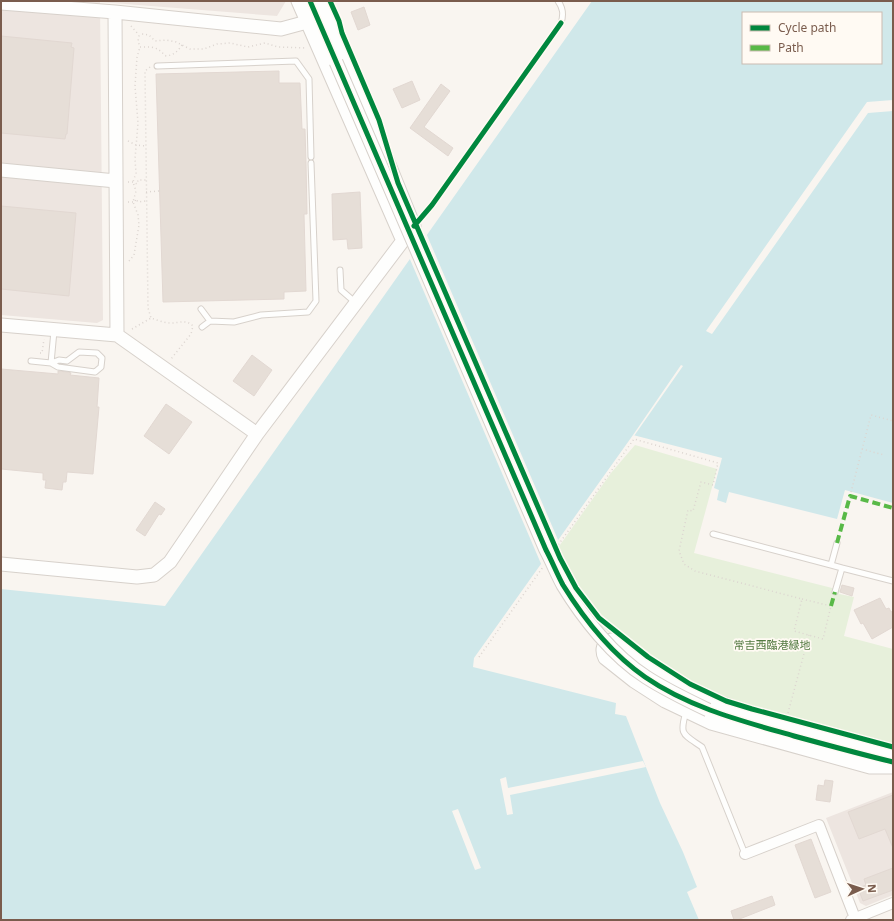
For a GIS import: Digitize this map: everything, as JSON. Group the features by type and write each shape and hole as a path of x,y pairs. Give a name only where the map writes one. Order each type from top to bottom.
{"street":[{"path":"298,1 403,242"},
{"path":"310,1 546,550 562,584 587,619 621,657 651,680 708,710 739,721 893,762"},
{"path":"1,564 137,577 154,575 170,562 257,434 414,226 373,122 322,1"},
{"path":"1,3 115,12 281,29 307,22"},
{"path":"115,12 122,181 117,335"},
{"path":"1,170 122,181"},
{"path":"1,325 49,334 117,335 257,434"},
{"path":"893,756 875,747 739,710 699,694 675,682 646,663 619,642 611,640 605,643 603,647 603,655 634,681 665,701 711,723 870,767 893,767"},
{"path":"745,854 819,825 853,919 893,904"}],"lane":[{"path":"558,1 563,12 561,23"},
{"path":"157,66 296,61 309,79 316,301 308,312 262,315 234,322 210,321 202,327"},
{"path":"340,270 341,290 356,303"},
{"path":"201,309 210,321"},
{"path":"49,334 51,363"},
{"path":"32,361 51,363 58,367 95,372 101,367 102,358 97,353 79,352 66,361 59,360 51,363"},
{"path":"713,534 893,581"},
{"path":"832,565 837,543"},
{"path":"835,592 842,568"},
{"path":"686,712 682,728 683,733 702,747 745,854"}],"path":[{"path":"128,261 134,255 139,225 134,202 136,192 134,182 136,173 138,123 135,86 137,57 140,47 138,41 139,36 130,26"},
{"path":"139,36 143,34 149,35 155,41 166,40 176,42 190,49 204,49 217,44 230,43 248,47 265,43 278,47 311,48"},
{"path":"140,47 151,47 158,49 166,56 173,55 182,45"},
{"path":"151,318 148,308 146,71 151,67 157,66"},
{"path":"128,141 136,145 146,146"},
{"path":"122,181 134,182 137,184 138,180 146,180"},
{"path":"146,192 159,191"},
{"path":"128,202 136,202 136,199 138,202 146,201"},
{"path":"132,329 151,318 171,323 182,321 189,322 193,326 191,334 171,359"},
{"path":"40,353 42,353 49,334"},
{"path":"850,496 871,415 893,420"},
{"path":"556,548 634,439 718,462 713,485 701,482 693,511 688,510 679,551 684,564 695,572 831,606 823,639 794,631 802,599"},
{"path":"862,449 884,455"},
{"path":"479,657 543,567"},
{"path":"786,719 809,635"}],"shaded area":[{"path":"1,1 286,1 277,16 100,2 103,320 97,323 1,315"},
{"path":"893,792 893,895 866,906 860,903 826,818"}],"green space":[{"name":"常吉西臨港緑地","path":"635,445 717,469 694,553 840,590 839,594 854,597 844,636 893,649 893,750 789,723 687,685 614,636 596,622 574,590 555,552 611,473"}],"water":[{"path":"592,1 893,1 893,503 845,490 837,519 729,492 726,503 717,500 719,490 714,488 722,458 633,435 474,658 473,667 616,703 615,714 626,716 660,803 683,852 697,887 687,892 699,920 1,920 1,589 165,606"}],"pier":[{"path":"893,100 893,111 868,113 712,334 706,331 867,102"},
{"path":"426,233 559,542 542,566 409,257"},
{"path":"681,365 683,366 634,436 633,435"},
{"path":"643,761 646,767 510,795 513,814 507,815 500,779 506,777 508,788"},
{"path":"458,809 481,868 475,870 452,811"}],"building":[{"path":"364,7 370,25 358,30 351,12"},
{"path":"1,36 72,43 71,47 74,48 67,134 65,139 1,133"},
{"path":"279,71 279,83 300,83 302,129 305,129 306,163 307,214 304,214 306,291 284,292 284,299 163,302 156,74"},
{"path":"412,81 420,100 402,108 393,89"},
{"path":"441,84 450,91 424,127 453,148 448,156 410,128"},
{"path":"360,192 362,248 348,249 347,239 333,240 332,194"},
{"path":"1,206 76,213 69,296 1,289"},
{"path":"252,355 272,370 254,396 233,381"},
{"path":"1,369 58,374 58,371 71,373 70,375 99,378 97,407 99,407 93,474 67,472 66,482 63,482 62,490 45,488 46,480 43,480 43,473 1,469"},
{"path":"166,404 192,422 169,454 144,436"},
{"path":"155,502 165,509 161,515 159,514 145,536 136,530"},
{"path":"842,585 854,588 852,596 840,592"},
{"path":"880,598 886,609 889,608 891,612 893,611 893,627 872,639 863,623 861,624 854,610"},
{"path":"825,780 833,781 830,802 816,800 818,785 824,786"},
{"path":"893,795 893,848 885,829 859,839 848,812"},
{"path":"811,839 831,892 815,898 795,845"},
{"path":"893,868 893,890 863,901 858,888 866,885 864,879"},
{"path":"772,896 775,905 734,920 731,911"}],"marked path":[{"path":"837,543 850,496 893,508"},
{"path":"831,606 835,592"}],"cycle path":[{"path":"310,1 546,550 563,585 589,623 610,647 633,668 662,688 680,697 755,725 893,762"},
{"path":"330,1 379,120 398,183 560,558 576,588 599,618 648,657 690,684 726,701 893,747"},
{"path":"414,226 432,205 561,23"}]}
